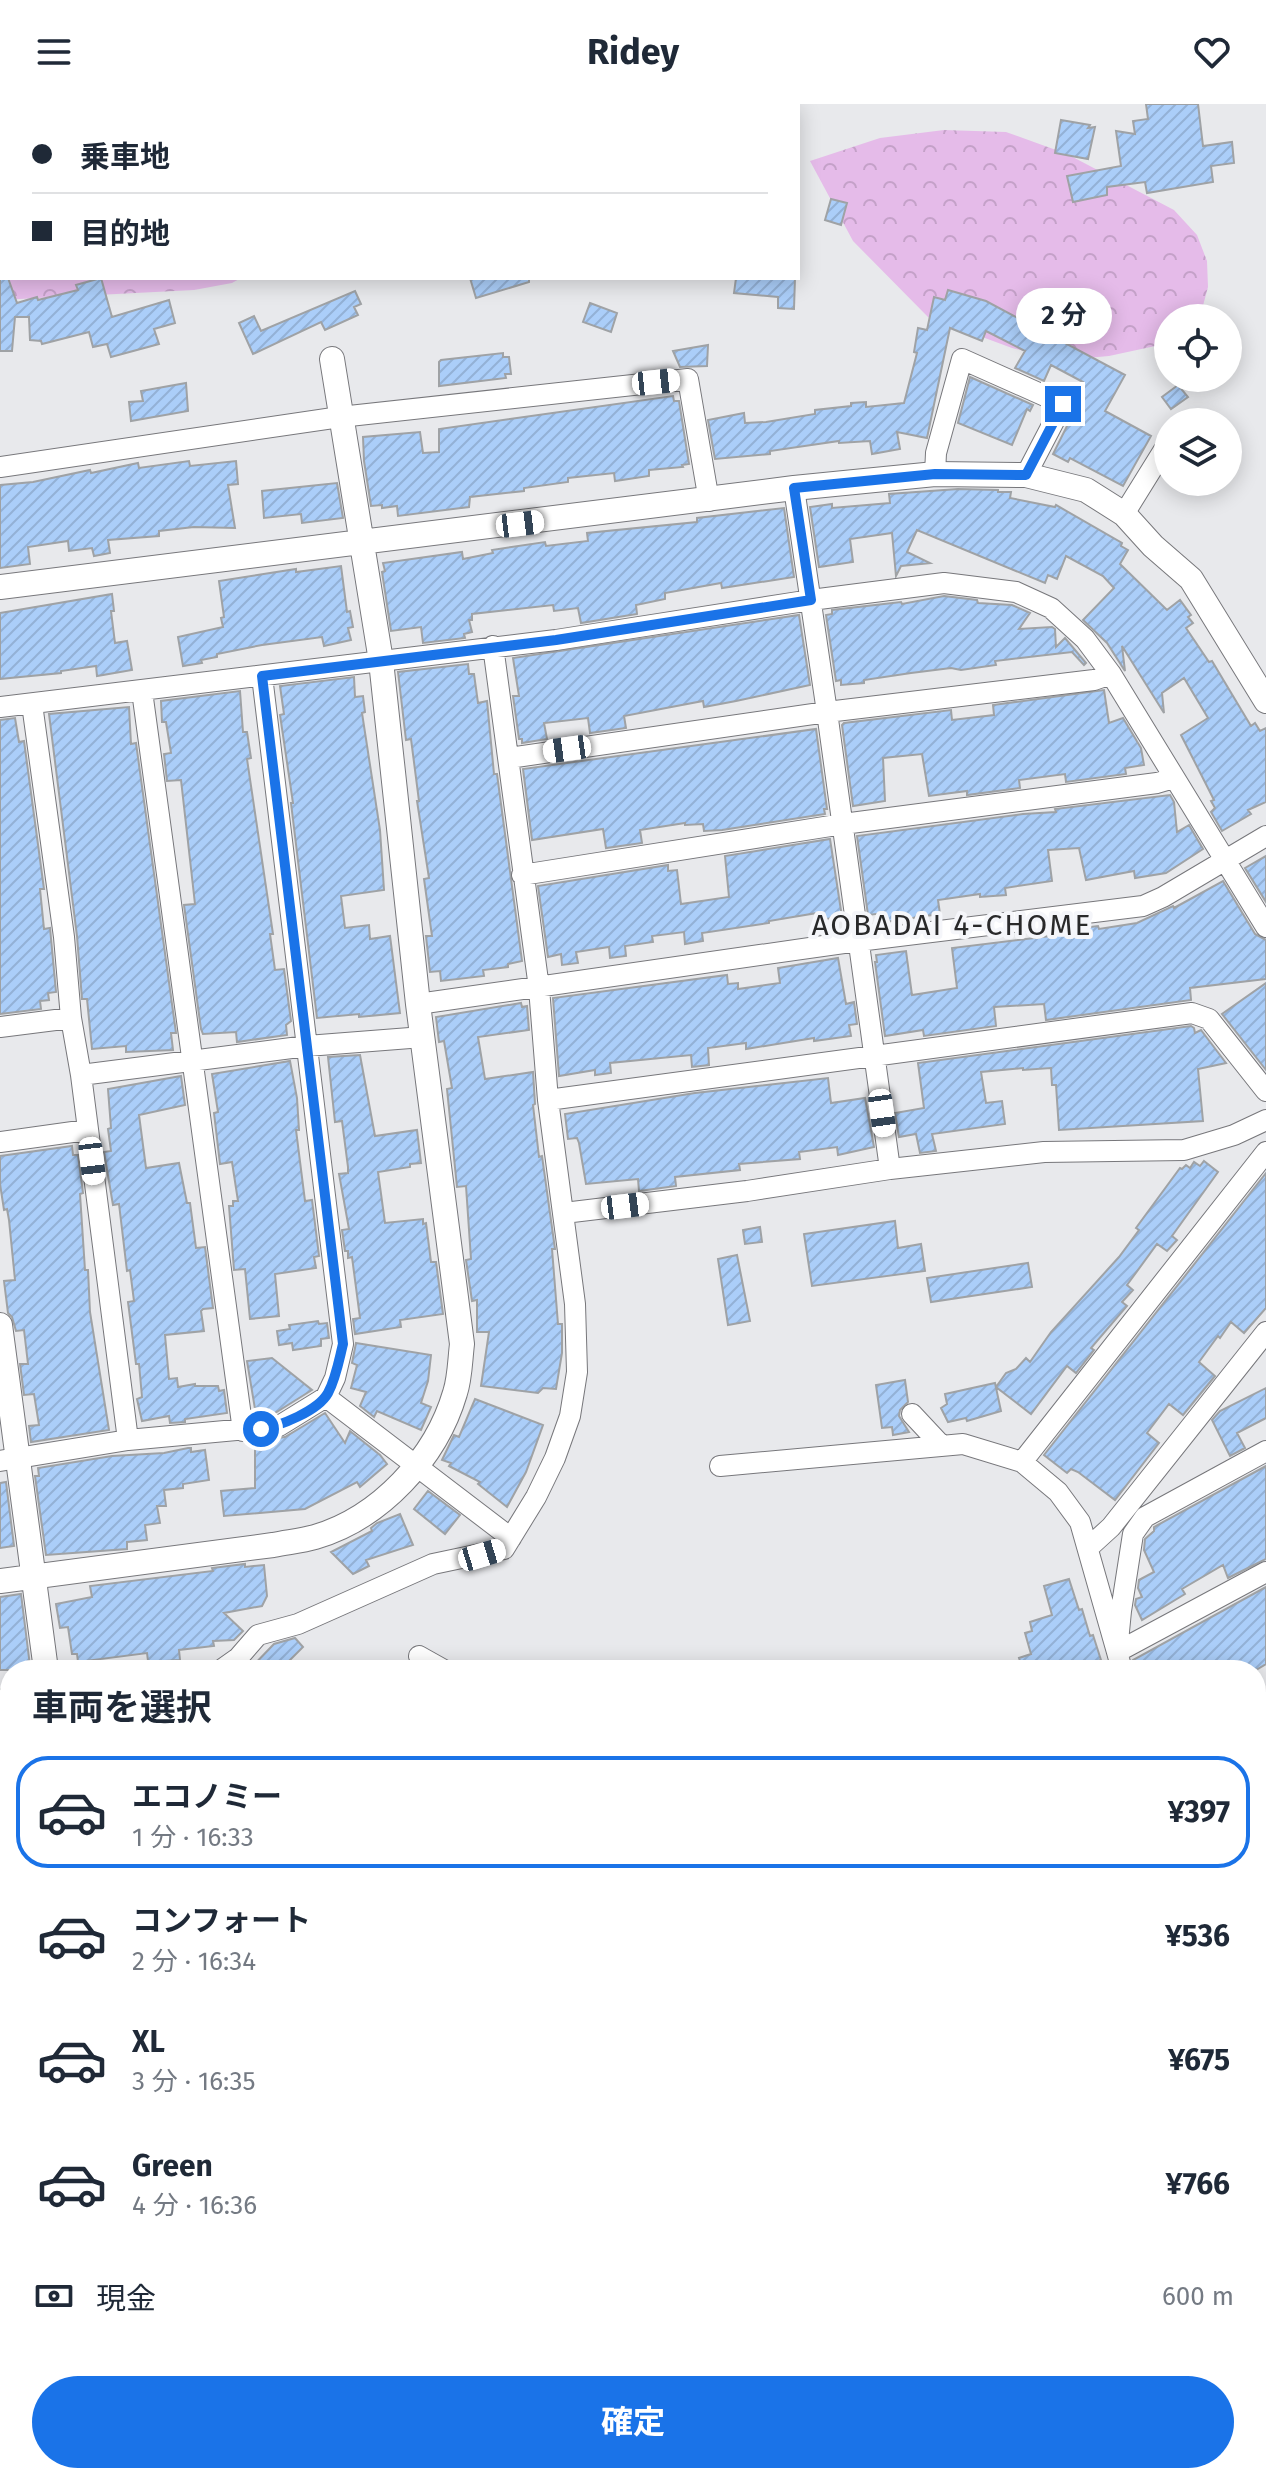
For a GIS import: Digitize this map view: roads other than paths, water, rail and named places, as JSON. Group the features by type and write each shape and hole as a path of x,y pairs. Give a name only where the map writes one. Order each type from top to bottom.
{"street":[{"path":"0,1581 273,1545 317,1536 354,1521 388,1497 417,1465 434,1440 456,1391 462,1344 418,1004 381,661 332,359"},
{"path":"935,474 936,453 962,359 1063,404 1026,475"},
{"path":"0,467 340,417 688,379 709,501"},
{"path":"1124,514 1154,466"},
{"path":"0,587 794,488 935,474 1026,475 1086,490 1124,514 1153,546 1191,579 1266,701"},
{"path":"794,488 890,1169"},
{"path":"0,707 556,640 811,600 944,583 1016,592 1051,608 1085,639 1111,674 1266,927"},
{"path":"235,1660 258,1635 298,1624 433,1564 504,1549 555,1458 570,1416 577,1372 575,1304 548,1100 539,988 493,646"},
{"path":"509,758 827,712 1094,680 1111,674"},
{"path":"9,1460 128,1440 279,1426 326,1397 335,1378 343,1344 262,676"},
{"path":"142,691 243,1431"},
{"path":"32,704 128,1440"},
{"path":"522,875 843,824 1157,783 1174,778"},
{"path":"418,1004 858,941 1143,906 1266,836"},
{"path":"548,1100 1192,1013 1209,1019 1266,1091"},
{"path":"0,1027 71,1018"},
{"path":"81,1075 307,1046 423,1037"},
{"path":"564,1213 747,1191 890,1169 1044,1152 1184,1150 1234,1135 1266,1120"},
{"path":"0,1142 87,1130"},
{"path":"1022,1462 1266,1152"},
{"path":"0,1325 9,1460 34,1577 45,1660"},
{"path":"1088,1548 1111,1527 1266,1332"},
{"path":"326,1397 511,1538"},
{"path":"912,1414 941,1445"},
{"path":"720,1466 963,1444 1022,1462 1058,1492 1080,1522 1119,1660"},
{"path":"1119,1660 1121,1611 1133,1534 1145,1517 1266,1451"},
{"path":"1121,1660 1266,1572"},
{"path":"419,1656 426,1660"}],"district":[{"name":"AOBADAI 4-CHOME","path":"952,925"}]}
